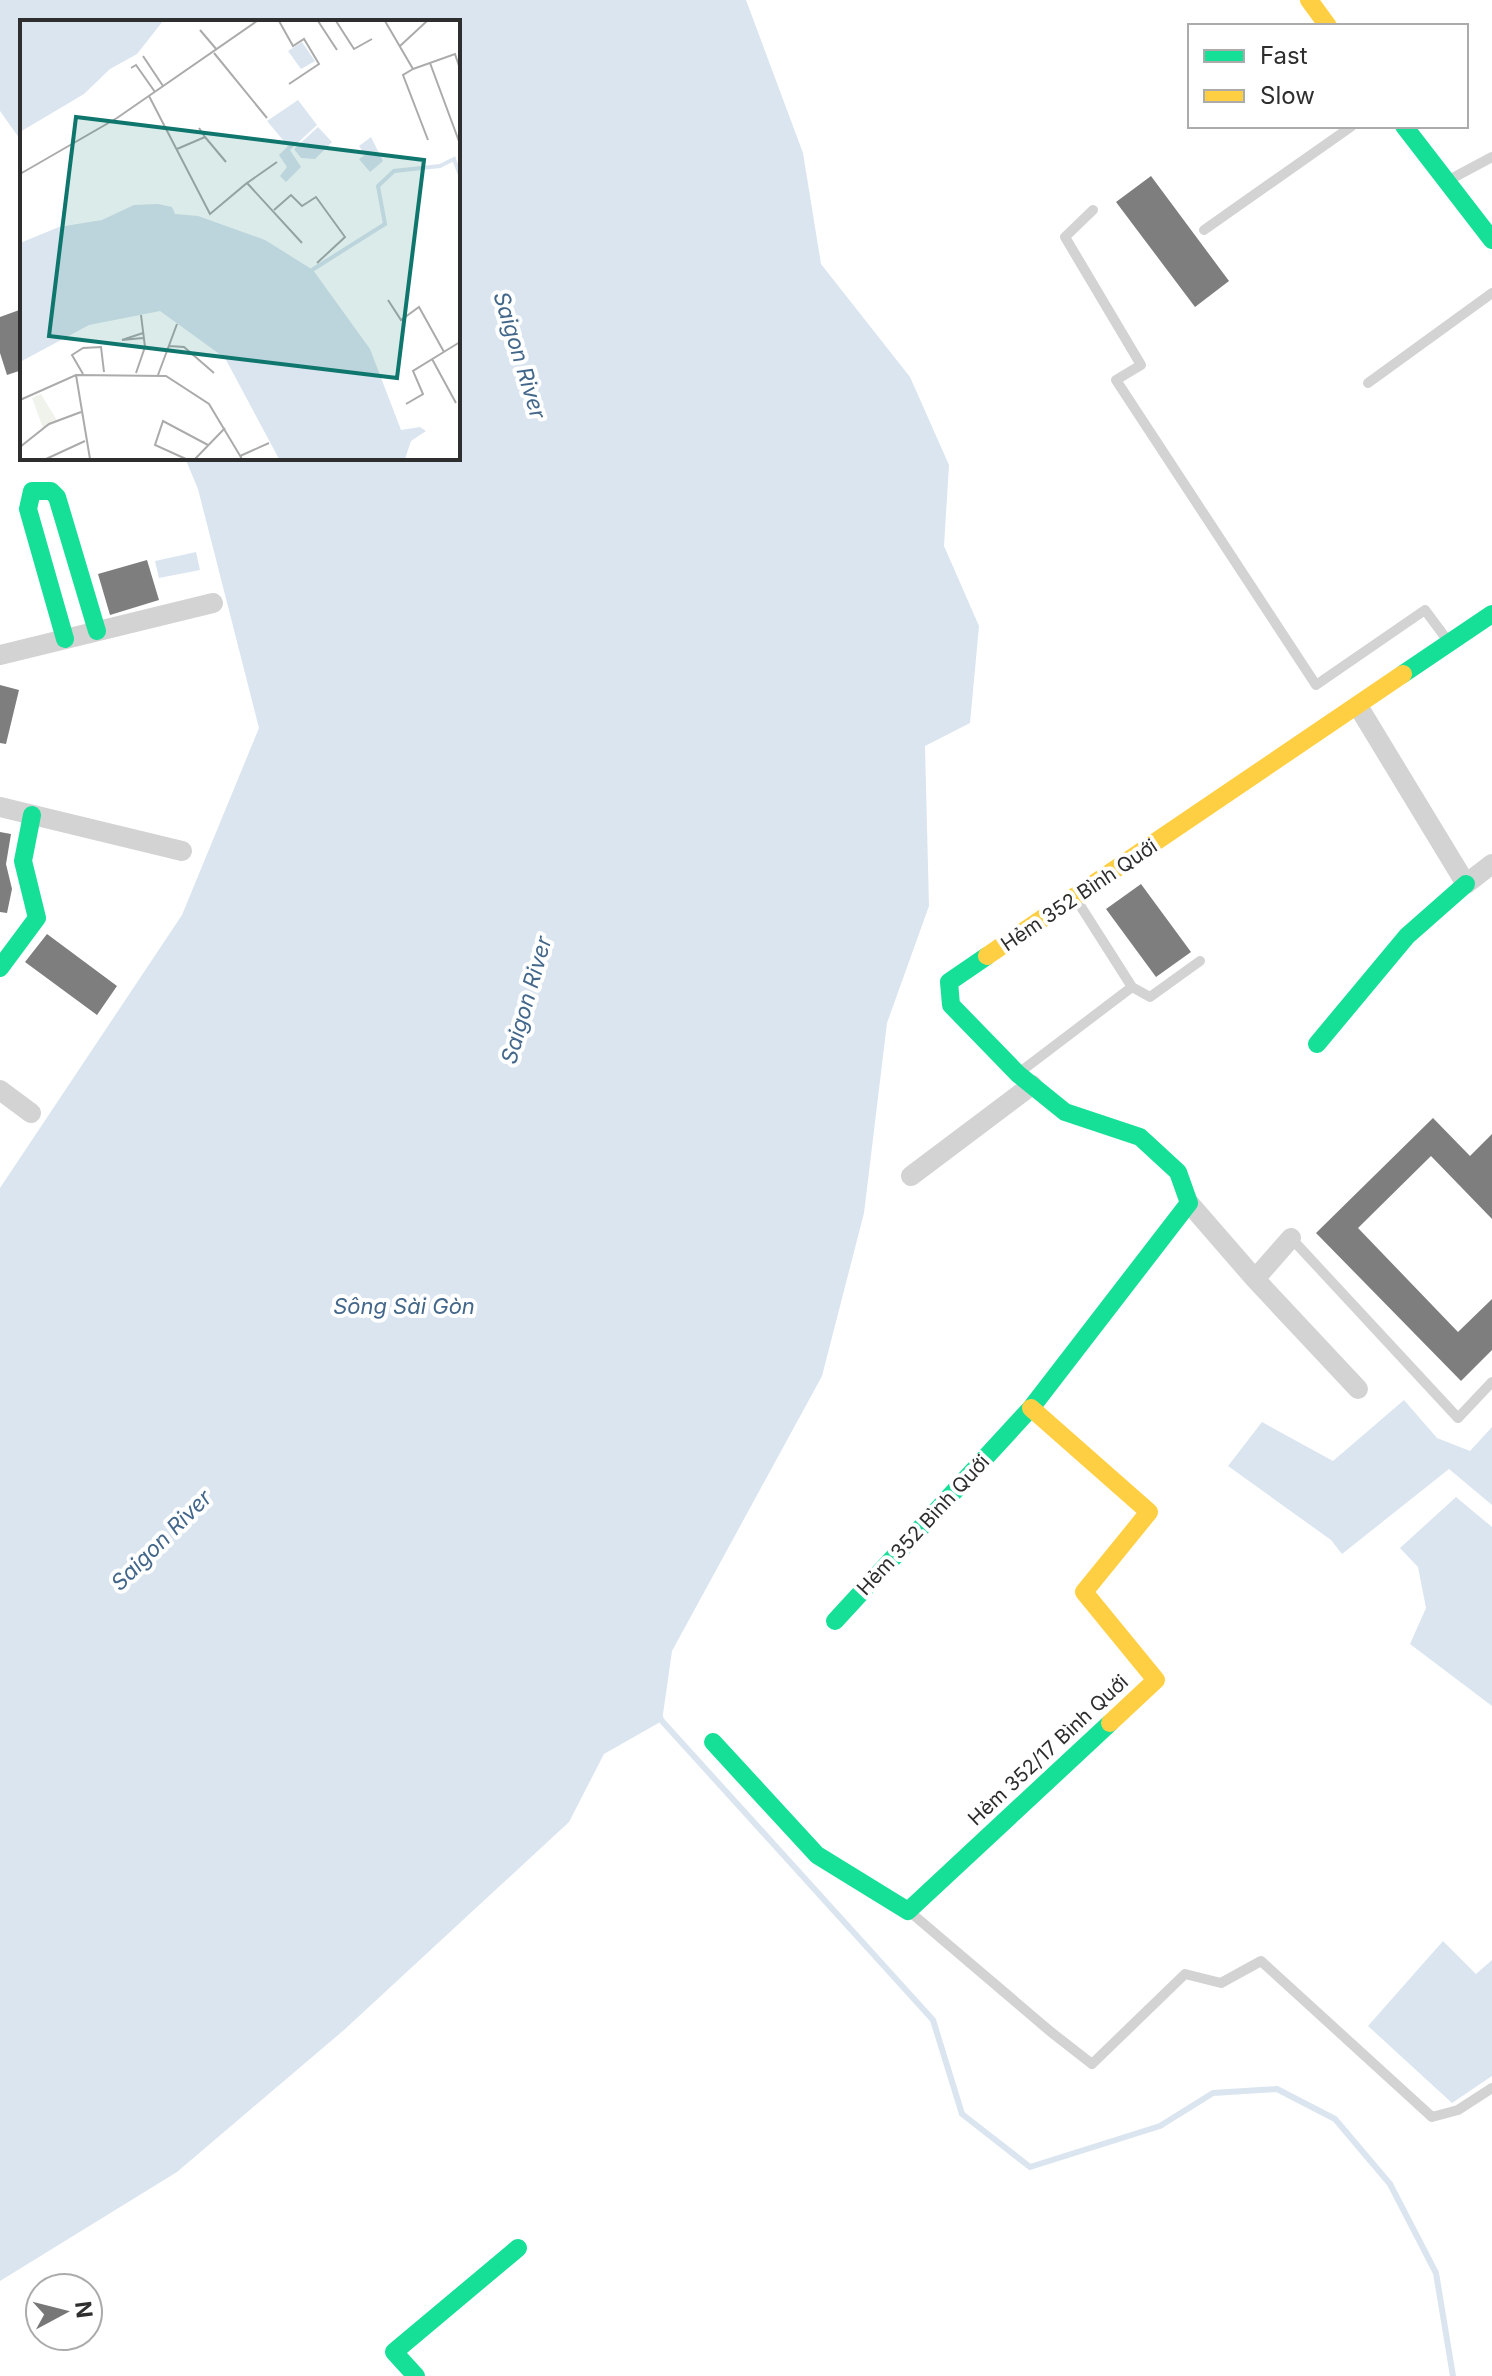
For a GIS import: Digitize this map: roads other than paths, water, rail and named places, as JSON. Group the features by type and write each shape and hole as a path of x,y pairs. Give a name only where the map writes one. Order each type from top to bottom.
{"street":[{"path":"1309,0 1327,24"},
{"path":"1406,128 1491,236"},
{"path":"65,639 28,509 32,491 51,491 57,497 97,631"},
{"path":"0,655 213,603"},
{"name":"Hẻm 352 Bình Quới","path":"1358,1389 1189,1203 1178,1172 1140,1137 1065,1112 1025,1080 951,1005 949,982 1492,614"},
{"path":"1358,706 1466,884"},
{"path":"0,807 182,851"},
{"path":"0,968 37,918 23,861 32,815"},
{"path":"1317,1044 1407,936 1492,864"},
{"path":"911,1176 1025,1080"},
{"path":"0,1090 31,1113"},
{"name":"Hẻm 352 Bình Quới","path":"835,1621 1031,1408 1189,1203"},
{"path":"1255,1279 1291,1238"},
{"name":"Hẻm 352/17 Bình Quới","path":"908,1911 1156,1680 1084,1592 1149,1512 1031,1408"},
{"path":"713,1742 817,1855 908,1911"},
{"path":"416,2376 394,2352 518,2248"}],"lane":[{"path":"1204,230 1349,128"},
{"path":"1447,180 1492,157"},
{"path":"1093,210 1065,237 1141,365 1116,380 1316,685 1425,610 1450,644"},
{"path":"1368,383 1492,293"},
{"path":"1075,897 1132,987 1150,997 1200,961"},
{"path":"1025,1080 1132,987"},
{"path":"1291,1238 1458,1418 1492,1382"},
{"path":"908,1911 1092,2064 1185,1974 1221,1983 1261,1961 1432,2117 1458,2110 1492,2088"}],"water":[{"name":"Sông Sài Gòn","path":"0,0 746,0 803,153 821,264 910,377 949,465 944,546 979,626 970,723 925,746 929,906 887,1023 864,1213 822,1376 672,1651 662,1721 604,1754 569,1822 344,2030 177,2172 0,2281 0,1188 182,915 259,728 198,489 186,460 460,460 460,20 20,20 20,139 0,111"},
{"path":"196,552 200,570 159,578 155,561"},
{"path":"1404,1400 1437,1438 1470,1451 1492,1427 1492,1505 1449,1469 1342,1554 1331,1540 1228,1466 1262,1422 1333,1461"},
{"path":"1456,1497 1492,1527 1492,1706 1410,1644 1426,1608 1418,1567 1400,1548"},
{"path":"1443,1941 1476,1974 1492,1960 1492,2076 1452,2103 1368,2026"}],"waterway":[{"path":"659,1715 933,2020 962,2114 1030,2167 1160,2126 1213,2093 1277,2089 1335,2119 1390,2184 1436,2273 1453,2376"}],"water label":[{"name":"Saigon River","path":"520,355"},
{"name":"Saigon River","path":"526,1000"},
{"name":"Saigon River","path":"161,1540"}]}
